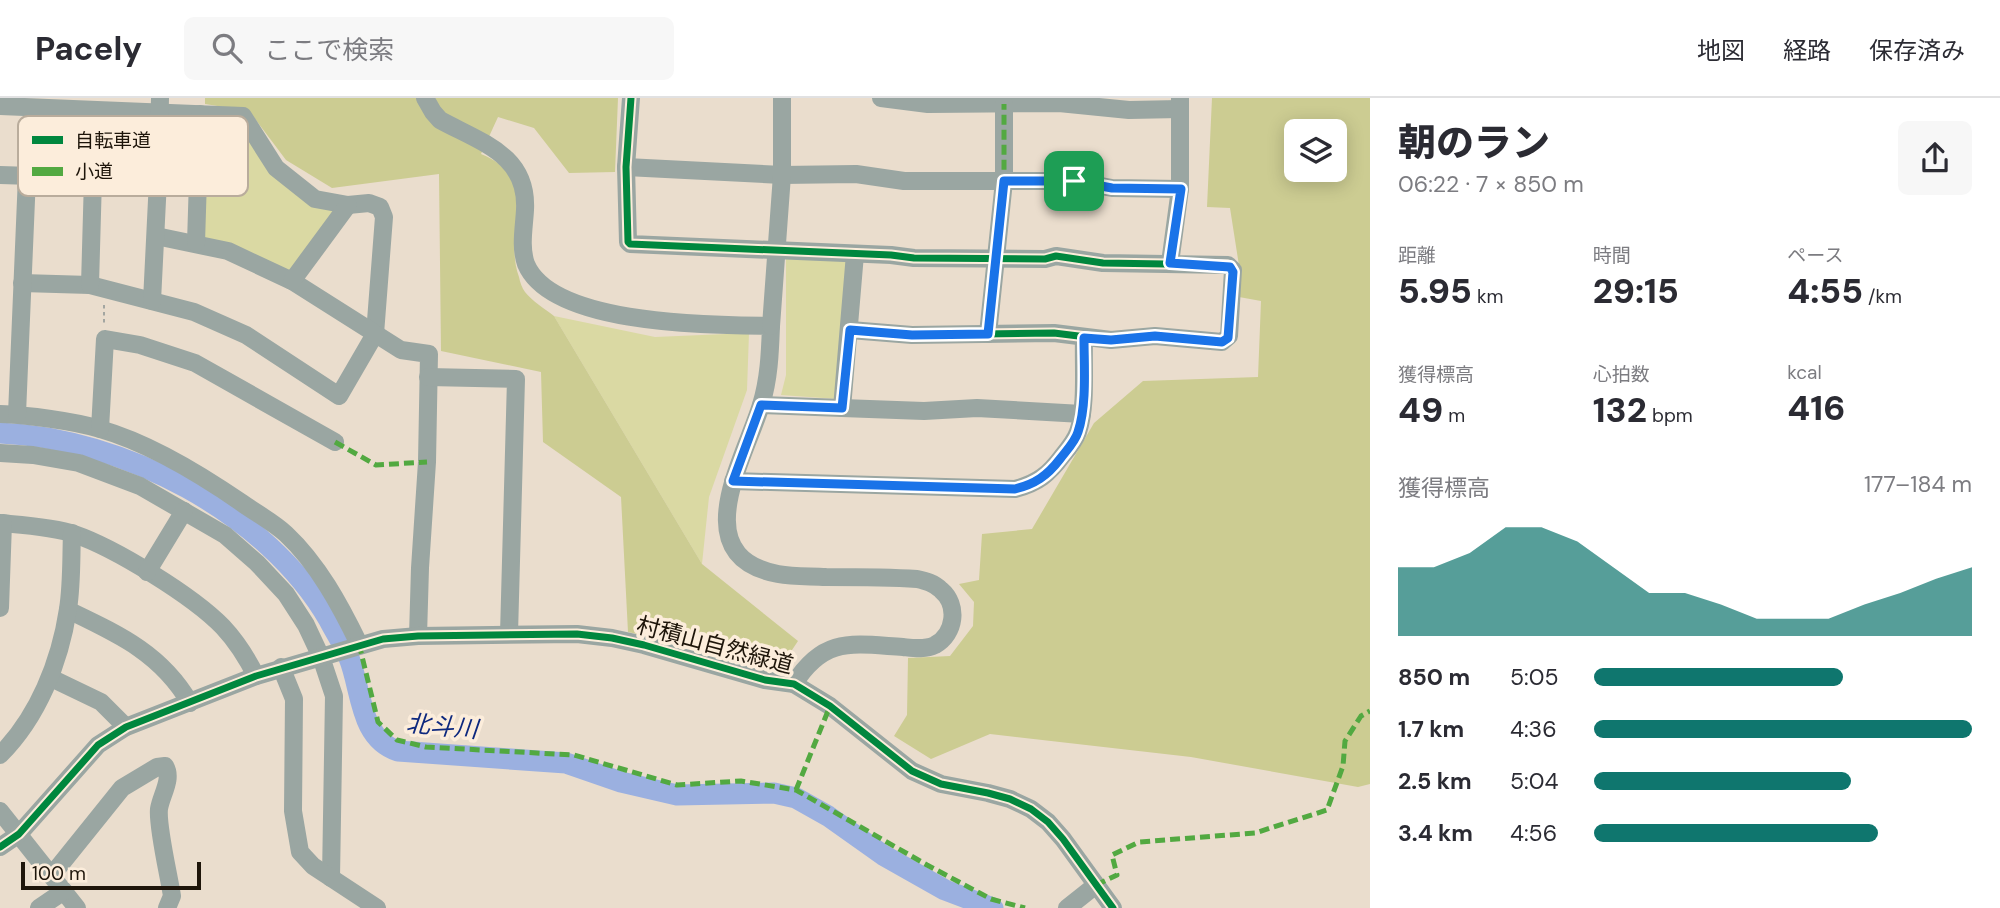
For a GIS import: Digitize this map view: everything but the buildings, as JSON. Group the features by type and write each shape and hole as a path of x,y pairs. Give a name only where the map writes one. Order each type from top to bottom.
{"street":[{"path":"425,98 440,120 503,156 519,173 525,195 525,261 534,277 552,293 587,306 653,321 771,326"},
{"path":"631,98 626,167 628,242 631,244 914,258 1056,256 1103,263 1170,263 1230,267 1233,272 1229,336 1222,342 1155,336 1111,340 1054,333 912,335 850,330"},
{"path":"782,98 782,174 770,358 761,405 733,481 726,513 727,531 739,555 754,566 788,576 917,579 940,588 952,605 953,618 949,631 934,645 917,648 850,645 831,648 811,661 794,684"},
{"path":"881,98 928,104 1004,104 1059,100 1129,110 1180,104 1181,189 1170,263"},
{"path":"0,106 23,102 160,105 200,114 243,116"},
{"path":"988,334 1004,181 1004,104"},
{"path":"22,283 97,287 194,312 246,335 339,396 375,334 384,217 380,207 369,204 348,205 316,199 276,168 248,124"},
{"path":"626,167 782,174 856,174 904,181 1074,181 1112,188 1181,189"},
{"path":"0,175 18,176"},
{"path":"26,196 22,283 9,414 100,429 160,454 222,489 285,533 314,565 343,612 356,645"},
{"path":"94,196 97,287"},
{"path":"152,301 158,196"},
{"path":"196,243 197,196"},
{"path":"292,281 348,205"},
{"path":"156,236 228,251 292,281 401,350 429,354 427,462 418,636"},
{"path":"842,408 855,254"},
{"path":"733,481 1015,489 1042,479 1078,433 1082,414 1084,338"},
{"path":"100,429 105,339 140,345 195,363 335,442"},
{"path":"428,377 516,379 509,635"},
{"path":"761,405 924,411 987,408 1082,414"},
{"path":"0,453 33,455 79,463 140,486 225,535 257,563 286,594 325,656 334,696 331,878"},
{"path":"147,572 184,510"},
{"path":"0,608 2,523 72,533 107,548 184,596 222,626 242,649 256,676"},
{"path":"0,755 15,740 51,678 68,610 72,533"},
{"path":"68,610 120,635 159,662 178,683 190,703"},
{"name":"村積山自然緑道","path":"0,847 19,834 98,746 126,726 256,676 383,639 418,636 578,634 612,638 765,680 794,684 830,706 912,771 941,784 1010,799 1031,809 1048,822 1063,839 1114,908"},
{"path":"281,667 294,699 293,811 300,852 313,866 377,908"},
{"path":"51,678 101,702 126,726"},
{"path":"52,875 122,788 157,767 165,766 168,771 167,780 159,811 172,896 167,908"},
{"path":"0,811 77,908"},
{"path":"1067,908 1096,885"},
{"path":"39,908 64,891"}],"path":[{"path":"97,287 105,339"}],"shaded area":[{"path":"248,133 273,171 341,208 291,275 202,239 203,196 248,196"},
{"path":"786,259 848,259 837,399 781,395 786,375"},
{"path":"554,316 655,337 749,333 747,390 709,497 702,564"}],"green space":[{"path":"205,98 618,98 615,172 569,173 534,128 498,117 481,154 500,165 511,177 516,192 515,260 524,290 554,316 702,564 798,641 782,665 628,632 621,497 543,442 541,372 441,351 439,174 332,188 286,160 249,111 205,104"},
{"path":"1212,98 1370,98 1370,784 1358,787 1191,757 990,734 931,759 894,736 907,715 908,658 950,656 973,626 974,602 959,584 979,580 982,534 1032,529 1094,423 1143,381 1258,377 1261,301 1239,297 1240,272 1230,208 1207,207"}],"waterway":[{"name":"北斗川","path":"0,433 47,438 94,449 141,466 187,488 230,515 269,546 302,581 329,620 347,653 369,724 385,745 398,751 566,763 621,782 677,795 774,793 796,798 828,816 883,855 945,890 993,908"}],"marked path":[{"path":"988,334 1004,181 1004,104"},
{"path":"335,442 376,465 427,462"},
{"path":"359,644 378,722 397,740 426,747 574,755 677,785 741,781 796,790 991,899 1025,908"},
{"path":"796,790 830,706"},
{"path":"1096,885 1117,875 1112,855 1139,842 1255,833 1327,810 1343,766 1345,741 1361,716 1370,711"}],"cycle path":[{"path":"631,98 626,167 630,244 914,258 1045,259 1056,256 1103,263 1228,265 1233,270 1229,336 1222,342 1155,336 1111,340 1054,333 912,335 850,330"},
{"path":"0,847 19,834 98,745 126,727 256,676 383,639 577,634 644,645 765,680 794,684 830,706 912,771 941,784 1010,799 1031,809 1048,822 1063,839 1113,908"}],"route":[{"path":"1004,181 1074,181 1112,188 1181,189 1170,263 1228,265 1233,270 1229,336 1226,340 1222,342 1155,336 1111,340 1084,338 1082,414 1078,433 1042,479 1015,489 733,481 761,405 842,408 850,330 912,335 988,334 1004,181"}]}
